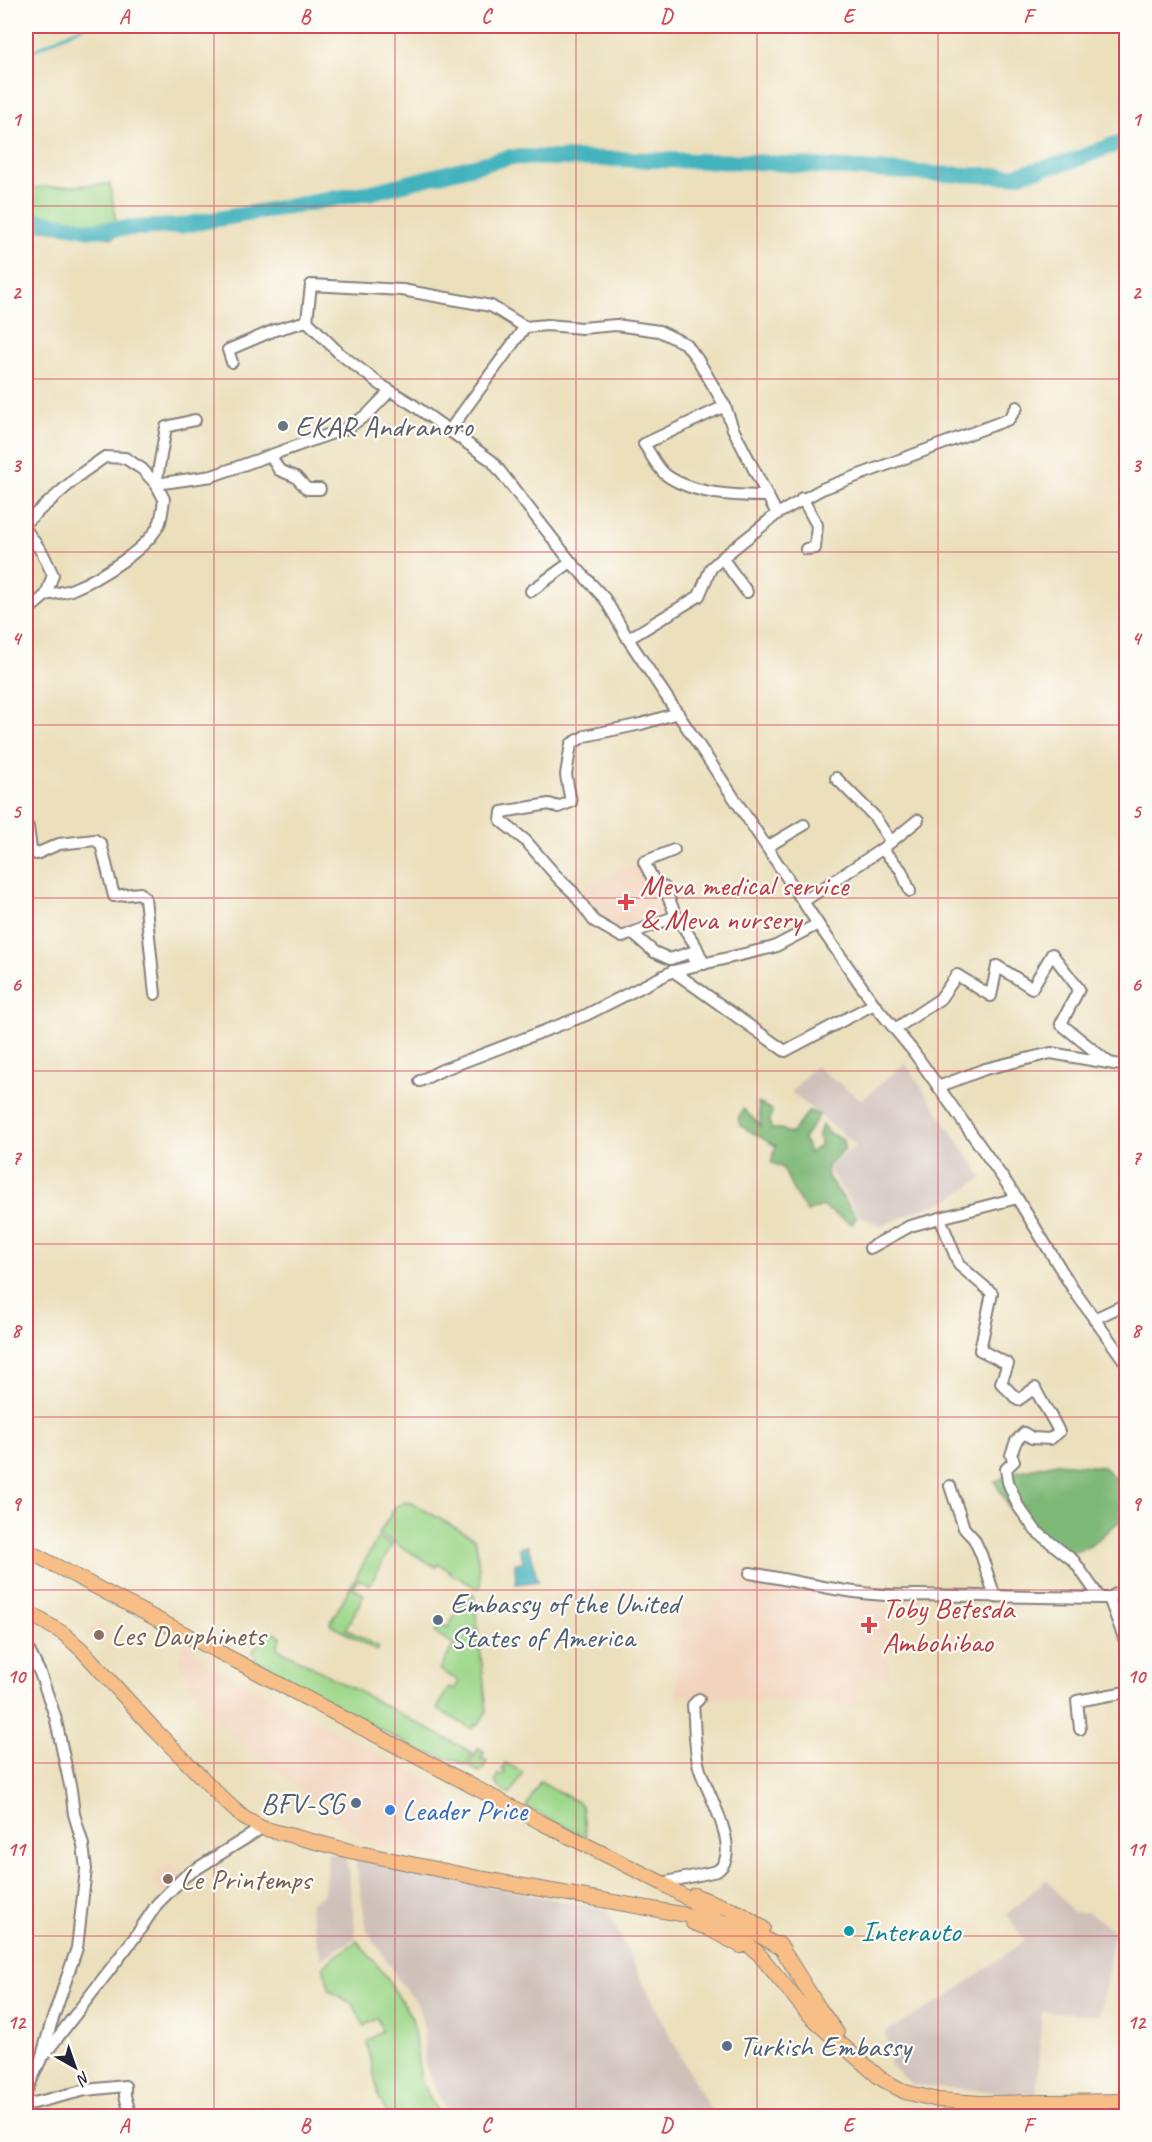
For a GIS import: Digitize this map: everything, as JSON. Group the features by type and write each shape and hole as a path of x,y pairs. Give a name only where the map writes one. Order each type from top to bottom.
{"main road":[{"path":"26,1550 544,1824 662,1882 740,1913 764,1928 783,1949 819,2008 862,2062"},
{"path":"26,1611 64,1634 82,1650 153,1728 226,1802 244,1818 262,1828 350,1851 479,1878 720,1921 745,1928 783,1949"},
{"path":"662,1882 703,1908 758,1953 805,2010 880,2078 905,2092 938,2100 1020,2103 1126,2101"},
{"path":"632,1905 707,1928 741,1946 771,1968"}],"street":[{"path":"307,321 311,285 402,290 491,306 525,327 547,325 582,328 616,325 659,330 686,344 698,360 725,406 733,429 777,514"},
{"path":"232,362 228,350 275,330 307,321"},
{"path":"307,321 339,353 390,391 492,460 571,562 605,599 628,639 818,924 1017,1198 1073,1289 1126,1363"},
{"path":"449,431 525,327"},
{"path":"156,484 212,476 347,428 368,414 390,391"},
{"path":"725,406 644,444 665,474 674,479 725,495 768,496"},
{"path":"628,639 699,596 711,568 777,514 802,498 1009,419 1017,407"},
{"path":"156,484 166,426 195,420"},
{"path":"271,456 279,470 296,477 307,489 320,489"},
{"path":"26,522 82,473 105,457 125,458 142,469 156,484 164,499 159,523 147,541 118,563 71,590 46,594"},
{"path":"802,498 817,525 815,548 806,549"},
{"path":"26,530 43,554 53,574 46,594 26,612"},
{"path":"722,558 747,592"},
{"path":"531,591 571,562"},
{"path":"676,916 622,937 594,921 573,892 526,841 501,821 502,812 549,804 558,807 571,801 566,775 571,744 585,736 678,713"},
{"path":"836,778 873,816 891,842"},
{"path":"804,901 882,849 918,819"},
{"path":"767,847 804,825"},
{"path":"26,827 28,827 31,850 36,854 60,844 95,840 100,844 114,896 140,893 144,898 155,994"},
{"path":"882,849 901,870 910,891"},
{"path":"674,850 644,862 657,885 664,887 676,916 696,946 704,964"},
{"path":"420,1081 442,1070 586,1015 673,972 774,947 818,924"},
{"path":"632,933 654,952 670,959 692,952 694,960 704,964"},
{"path":"895,1029 940,999 957,975 991,996 997,966 1032,988 1052,954 1079,988 1061,1024 1108,1062"},
{"path":"673,972 785,1051 874,1004"},
{"path":"938,1087 985,1069 1051,1053 1126,1066"},
{"path":"870,1248 910,1226 1017,1198"},
{"path":"940,1218 959,1265 992,1293 980,1350 1008,1364 1001,1383 1018,1400 1035,1388 1042,1405 1059,1432 1050,1439 1032,1438 1024,1433 1016,1441 1011,1455 1014,1461 1006,1469 1008,1482 1018,1506 1036,1531 1074,1561 1104,1598 1126,1643"},
{"path":"1094,1319 1126,1304"},
{"path":"950,1486 964,1528 974,1539 981,1554 995,1597"},
{"path":"750,1573 844,1591 886,1596 915,1594 1104,1598 1126,1588"},
{"path":"26,1645 40,1673 55,1716 74,1814 83,1845 86,1869 77,1948 41,2059 26,2092"},
{"path":"1080,1729 1077,1701 1126,1692"},
{"path":"662,1882 717,1871 726,1861 724,1832 713,1797 704,1783 698,1763 693,1705 699,1699"},
{"path":"41,2059 135,1937 157,1904 185,1876 262,1828"},
{"path":"26,2105 86,2090 125,2086 125,2096 131,2116"}],"shaded area":[{"name":"Meva medical service & Meva nursery","path":"640,861 660,890 671,914 631,926 624,932 596,918 578,889"},
{"path":"905,1063 983,1178 949,1199 881,1226 859,1215 828,1168 856,1145 791,1092 815,1066 862,1100"},
{"path":"727,1565 886,1596 890,1678 860,1677 858,1706 676,1696 681,1618 708,1611 714,1599 725,1599"},
{"name":"Les Dauphinets","path":"100,1623 112,1636 98,1647 85,1634"},
{"path":"189,1644 204,1661 217,1669 437,1785 459,1806 447,1859 356,1838 355,1834 212,1718 203,1710 178,1659 183,1647"},
{"path":"346,1852 356,1938 321,1959 309,1904 324,1893 328,1853"},
{"path":"355,1859 607,1910 679,2054 714,2116 449,2116 425,2065 424,2030 418,2004 401,1984 367,1930"},
{"name":"Le Printemps","path":"171,1863 185,1878 165,1895 152,1880"},
{"path":"1047,1879 1072,1912 1088,1912 1115,1931 1100,2015 1042,2011 1036,2095 913,2085 890,2065 885,2032 944,1999 1024,1941 1007,1914"}],"green space":[{"path":"110,184 118,235 113,238 44,230 26,232 26,190"},
{"path":"758,1103 772,1110 771,1129 781,1129 791,1134 809,1111 819,1115 804,1138 809,1153 820,1146 819,1134 822,1125 829,1133 844,1141 844,1150 827,1166 828,1177 857,1217 852,1224 822,1206 807,1212 794,1192 783,1168 771,1162 776,1146 741,1126 738,1119 743,1109 761,1126"},
{"path":"1057,1463 1103,1467 1126,1488 1122,1519 1090,1546 1067,1555 1040,1545 1010,1509 995,1482 1011,1473"},
{"path":"405,1502 412,1503 476,1541 481,1587 477,1588 449,1573 450,1571 438,1564 436,1567 379,1534 395,1507"},
{"path":"378,1537 392,1545 370,1585 359,1579 357,1582 354,1581"},
{"path":"353,1582 355,1584 353,1588 364,1595 346,1629 379,1647 377,1651 330,1624"},
{"path":"472,1593 474,1594 487,1711 478,1725 475,1724 472,1729 437,1709 449,1687 455,1689 459,1681 440,1670 454,1644 435,1633 440,1624 448,1628 463,1601 467,1603"},
{"path":"269,1630 281,1637 277,1648 473,1753 466,1765 420,1751 279,1675 256,1659 253,1651"},
{"path":"478,1749 484,1752 481,1758 487,1761 483,1769 478,1772 469,1766"},
{"path":"505,1763 523,1772 510,1795 498,1787 495,1781 498,1774 502,1776 505,1772 502,1769"},
{"path":"540,1781 582,1805 586,1838 526,1807"},
{"path":"357,1941 385,1975 412,2018 421,2082 440,2116 388,2116 379,2097 367,2042 382,2031 377,2018 364,2026 353,2004 330,1991 323,1966"}],"water":[{"path":"528,1546 538,1581 516,1584 515,1564 524,1561 519,1548"}],"waterway":[{"path":"26,54 84,26"},
{"path":"26,218 90,230 178,226 372,192 510,157 755,162 935,174 1011,176 1072,161 1126,140"}],"place":[{"name":"EKAR Andranoro","path":"283,426"},
{"name":"Meva medical service & Meva nursery","path":"626,902"},
{"name":"Embassy of the United States of America","path":"438,1620"},
{"name":"Toby Betesda Ambohibao","path":"869,1625"},
{"name":"Les Dauphinets","path":"99,1635"},
{"name":"BFV-SG","path":"356,1803"},
{"name":"Leader Price","path":"390,1810"},
{"name":"Le Printemps","path":"168,1879"},
{"name":"Interauto","path":"849,1931"},
{"name":"Turkish Embassy","path":"727,2046"}]}
